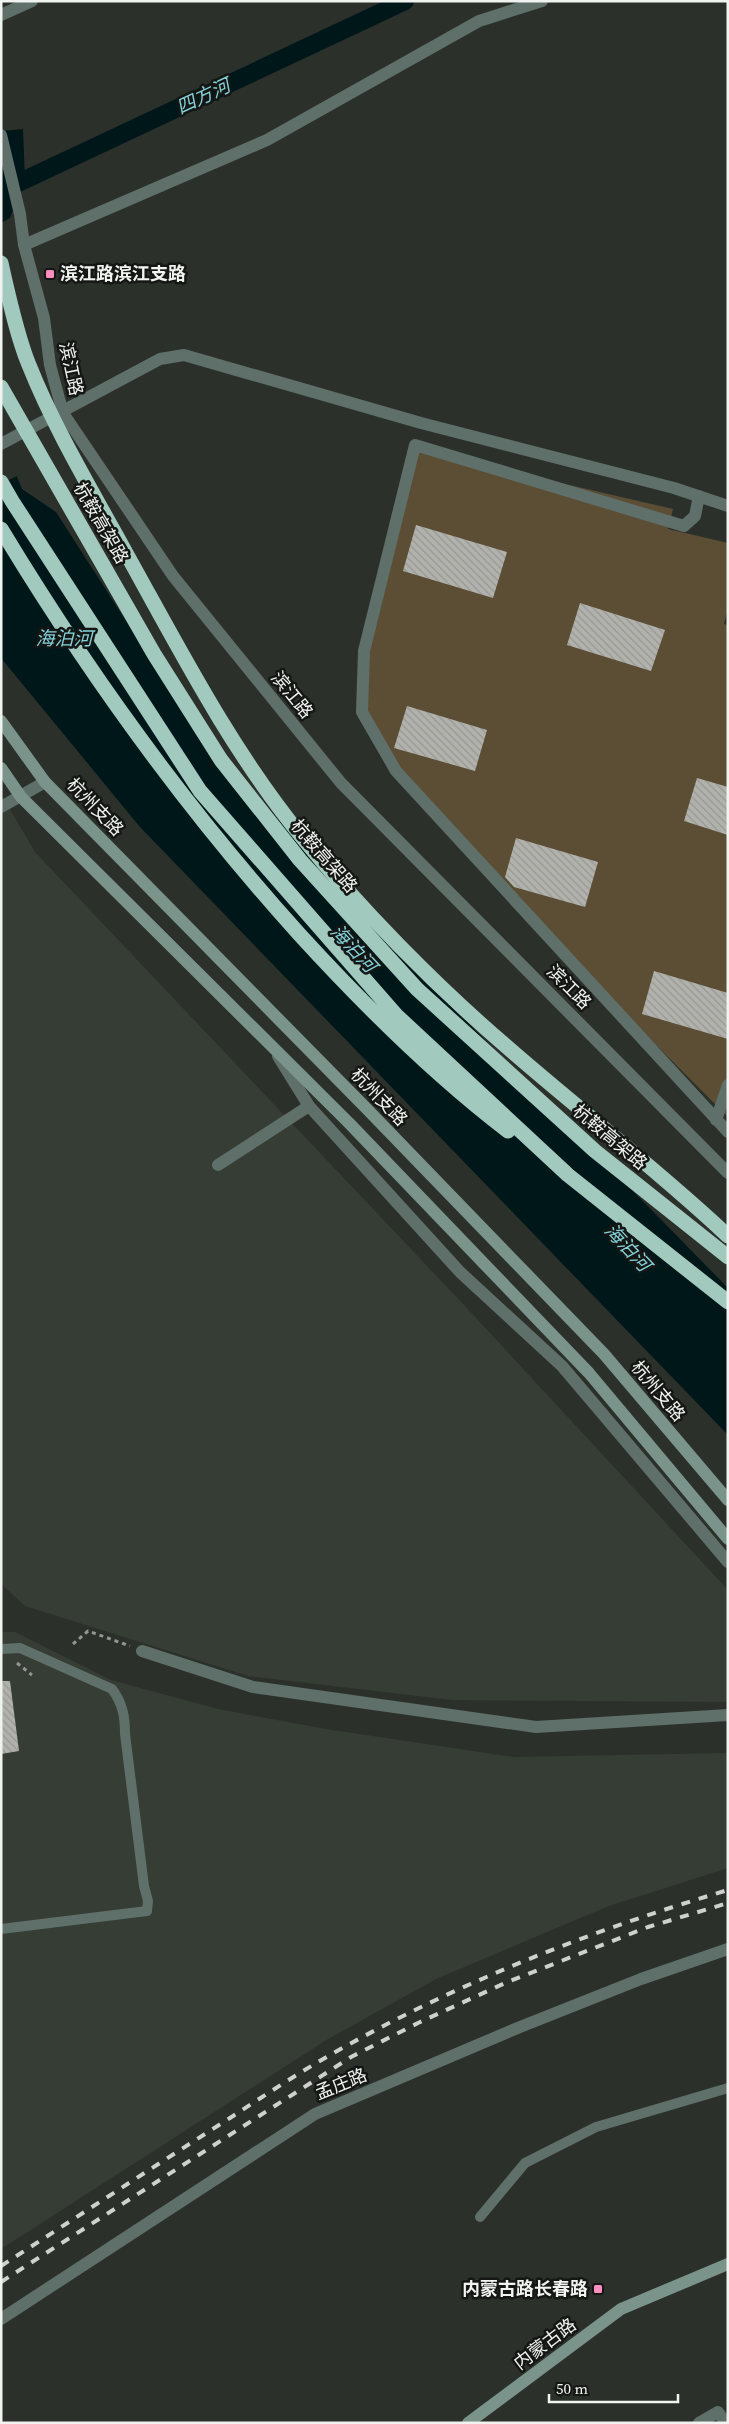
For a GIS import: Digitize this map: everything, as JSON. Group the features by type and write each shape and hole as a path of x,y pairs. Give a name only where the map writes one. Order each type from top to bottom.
{"highway":[{"path":"1,263 28,363 74,459 198,682 251,770 303,838 364,908 432,977 503,1044 676,1188 728,1236"},
{"name":"杭鞍高架路","path":"1,387 164,670 221,760 300,860 417,990 595,1151 728,1257"},
{"path":"1,482 12,502 200,791 396,1015 568,1175 728,1302"},
{"path":"1,529 49,608 136,733 188,802 267,899 342,981 403,1042 476,1107 602,1202"}],"main road":[{"name":"杭州支路","path":"1,722 45,782 604,1354 728,1500"},
{"path":"1,768 21,797 349,1123 589,1373 728,1539"},
{"name":"内蒙古路","path":"468,2423 621,2309 728,2264"}],"street":[{"path":"1,16 32,1"},
{"path":"24,245 267,140 480,21 542,1"},
{"name":"滨江路","path":"1,135 20,214 24,245 44,318 50,365 63,412 173,576 341,783 728,1173"},
{"path":"1,444 160,359 184,355 421,423 699,496 728,506"},
{"path":"699,496 695,516 684,526 415,445 364,651 362,712 396,771 728,1132"},
{"path":"1,807 45,782"},
{"path":"273,1047 309,1106 460,1272 562,1366 728,1562"},
{"path":"716,1120 728,1085"},
{"path":"218,1165 309,1106"},
{"path":"142,1651 253,1687 536,1727 728,1715"},
{"name":"孟庄路","path":"1,2319 315,2114 580,2003 641,1979 728,1949"},
{"path":"699,2423 718,2412 726,2423"}],"lane":[{"path":"1,1649 20,1648 112,1690 118,1697 125,1716 125,1734 141,1869 148,1901 147,1911 1,1929"},
{"path":"480,2217 524,2162 596,2127 728,2088"}],"path":[{"path":"73,1644 88,1631 142,1651"}],"shaded area":[{"path":"419,450 673,509 668,529 728,543 728,609 724,624 728,625 728,1117 614,1003 396,771 362,712 364,651"},
{"path":"1,794 35,852 465,1306 728,1590 728,1702 452,1700 248,1676 25,1606 1,1584"},
{"path":"1,1632 15,1632 111,1680 218,1709 326,1729 514,1757 728,1753 728,1868 609,1906 436,1979 328,2039 1,2249"}],"water":[{"path":"23,129 25,180 10,218 1,223 1,131"},
{"name":"海泊河","path":"1,438 22,489 56,512 171,691 334,886 728,1288 728,1435 140,827 1,658"}],"pier":[{"path":"1,435 19,475 1,484"}],"building":[{"path":"416,525 507,552 493,598 403,571"},
{"path":"580,603 665,630 651,671 567,645"},
{"path":"407,706 487,730 475,771 394,748"},
{"path":"697,778 728,787 728,835 684,821"},
{"path":"516,838 598,862 585,907 514,887 505,877"},
{"path":"654,971 728,993 728,1039 642,1014"},
{"path":"1,1681 10,1681 19,1751 1,1754"}],"waterway":[{"name":"四方河","path":"1,191 405,1"}],"railway":[{"path":"1,2266 287,2081 331,2054 392,2022 485,1977 581,1939 630,1921 728,1890"},
{"path":"1,2282 351,2057 418,2023 505,1983 648,1927 728,1903"}],"place":[{"name":"滨江路滨江支路","path":"50,274"},
{"name":"内蒙古路长春路","path":"598,2289"}]}
